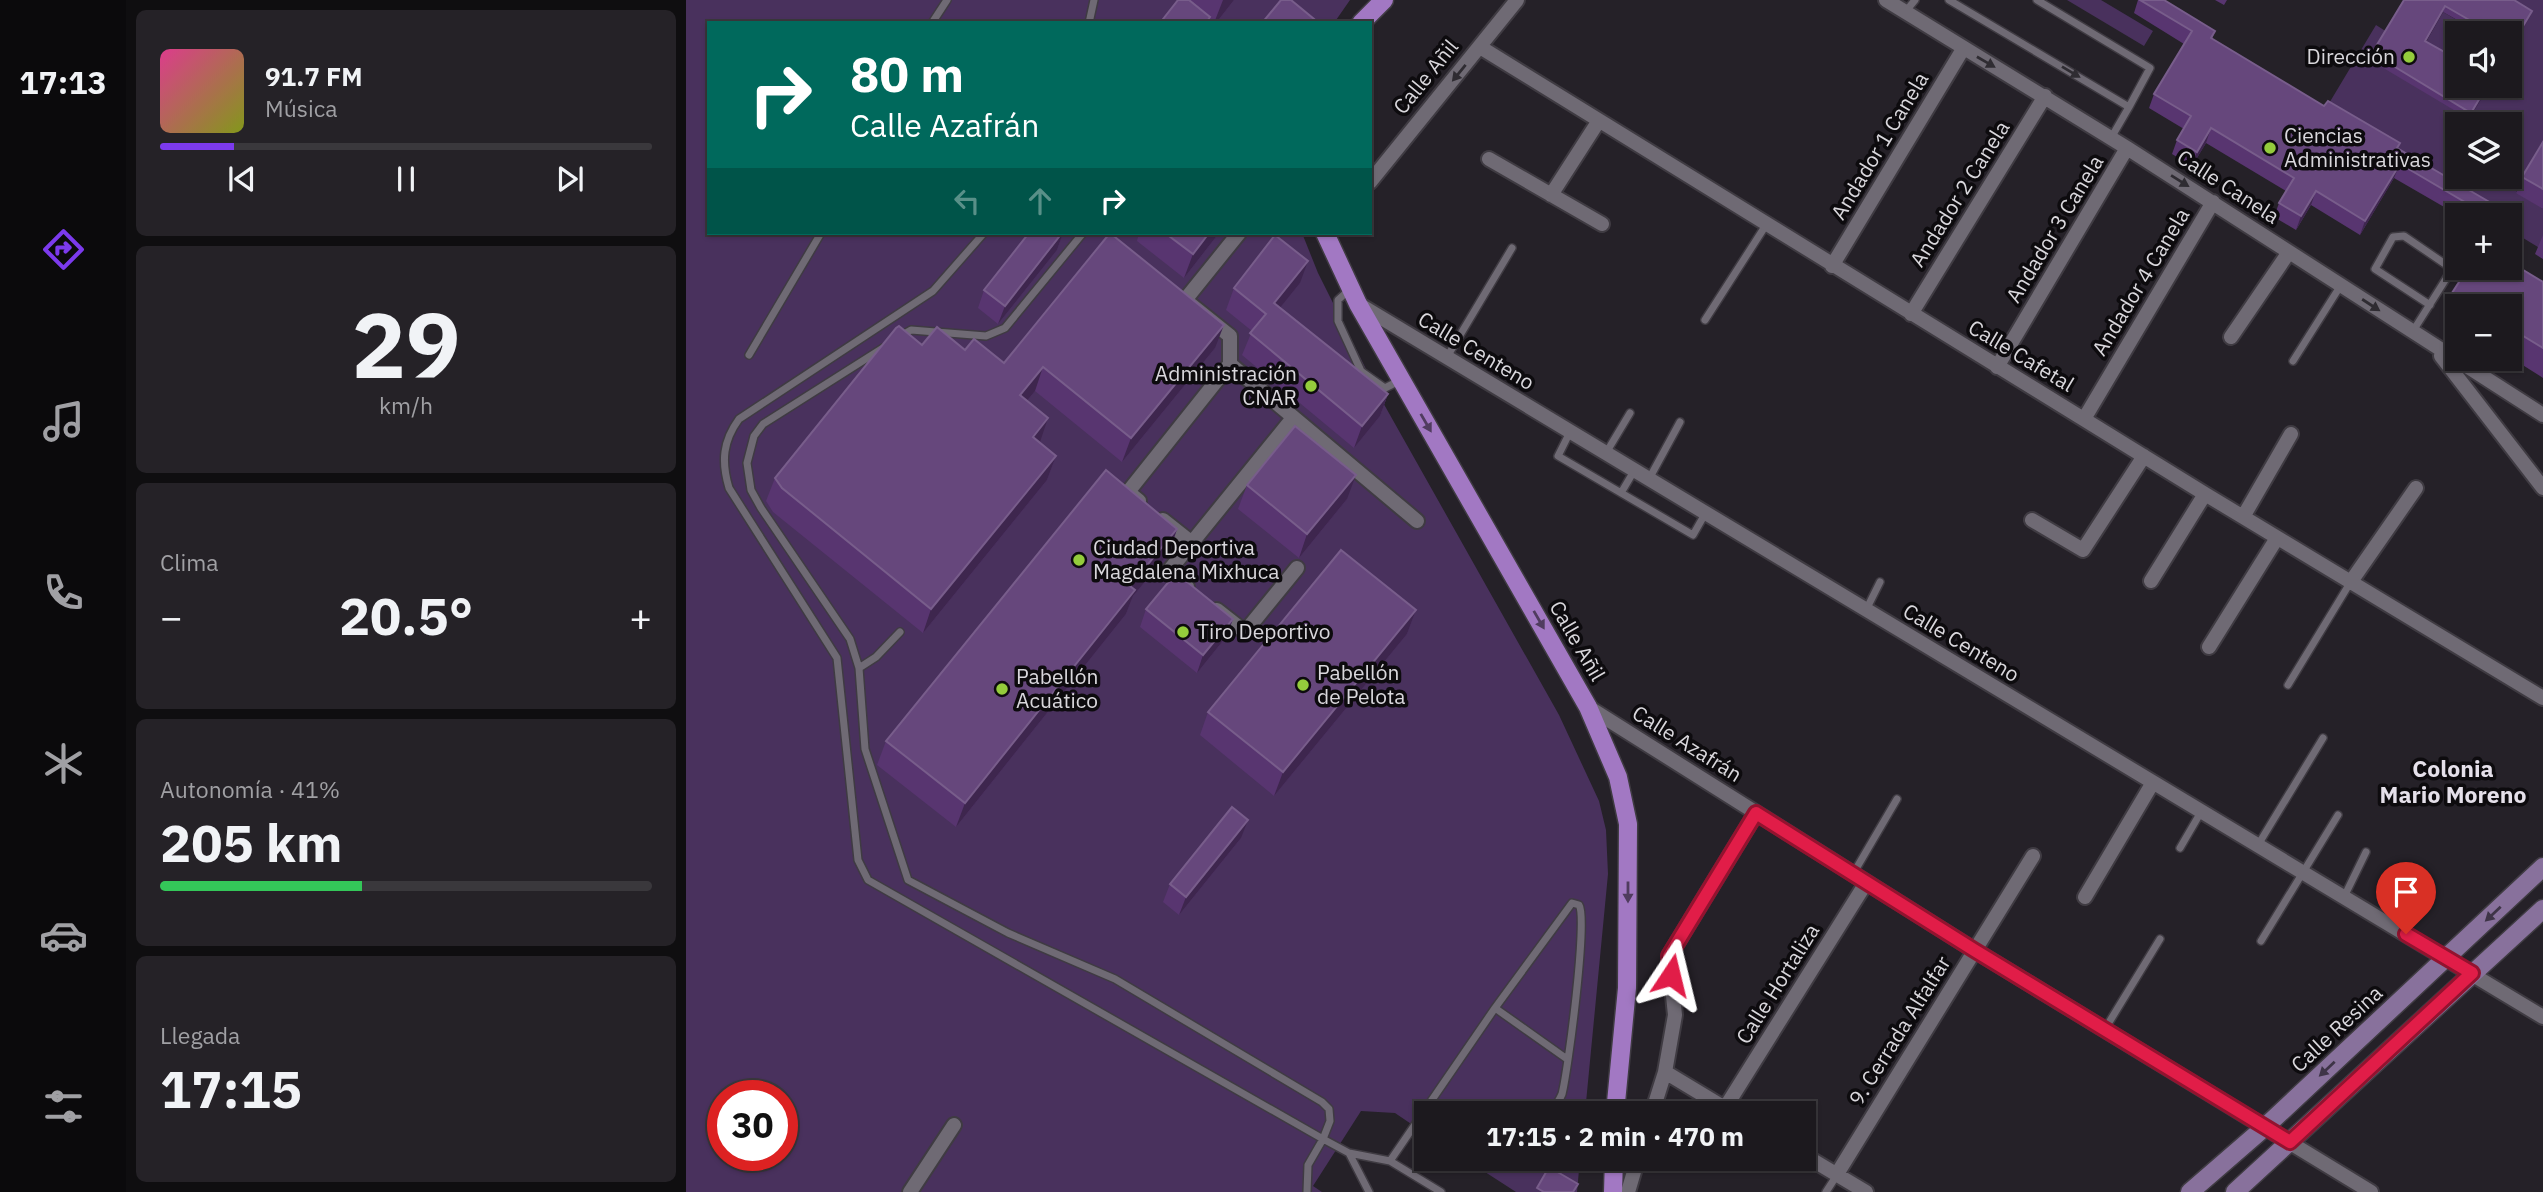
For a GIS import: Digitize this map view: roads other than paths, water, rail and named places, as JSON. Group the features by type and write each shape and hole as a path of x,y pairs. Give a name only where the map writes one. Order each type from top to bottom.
{"main road":[{"path":"1363,21 1384,0"},
{"name":"Calle Añil","path":"1327,235 1354,296 1588,707 1618,776 1628,824 1627,988 1616,1101"},
{"path":"1612,1192 1613,1171"}],"street":[{"name":"Calle Añil","path":"1372,180 1517,0"},
{"name":"Calle Canela","path":"1886,0 2213,202 2543,415"},
{"name":"Calle Cafetal","path":"1480,47 1832,266 2543,698"},
{"name":"Andador 1 Canela","path":"1832,266 1963,49"},
{"name":"Andador 2 Canela","path":"1911,314 2045,96"},
{"path":"1551,195 1598,122"},
{"name":"Andador 3 Canela","path":"1997,367 2127,148"},
{"path":"1489,159 1602,224"},
{"name":"Andador 4 Canela","path":"2084,419 2213,202"},
{"path":"1192,543 1128,492 1230,365 1230,336 1185,300 1237,235"},
{"path":"2231,338 2289,252"},
{"name":"Calle Centeno","path":"1354,296 1447,358 1648,480 2543,1017"},
{"path":"2434,347 2543,488"},
{"path":"1230,365 1417,522"},
{"path":"1293,418 1168,572 1245,632 1297,568"},
{"path":"2243,517 2291,434"},
{"path":"2032,520 2083,550 2144,456"},
{"path":"2350,583 2416,488"},
{"path":"2151,581 2205,494"},
{"path":"2209,647 2277,538"},
{"name":"Calle Azafrán","path":"1588,707 1974,950 2371,1192"},
{"path":"2085,897 2152,783"},
{"path":"1656,1101 1665,1072 1675,1015 1669,956 1756,813"},
{"name":"9. Cerrada Alfalfar","path":"1837,1174 2033,856"},
{"name":"Calle Resina","path":"2190,1192 2265,1127 2543,867"},
{"name":"Calle Hortaliza","path":"1734,1101 1866,883"},
{"path":"2244,1189 2290,1142 2543,909"},
{"path":"1665,1072 1714,1101"},
{"path":"910,1192 954,1125"},
{"path":"1816,1162 1866,1192"},
{"path":"1628,1192 1634,1171"}],"lane":[{"path":"933,21 947,0"},
{"path":"1089,21 1094,0"},
{"path":"1905,12 1915,0"},
{"path":"1949,0 2129,107"},
{"path":"2037,0 2150,68 2111,138"},
{"path":"1705,320 1766,225"},
{"path":"750,355 820,235"},
{"path":"982,235 933,291 753,406 729,434 724,450 723,470 729,488 837,657 860,870 883,889 1323,1139 1349,1153 1390,1161 1441,1192"},
{"path":"1081,235 1005,328 986,336 911,330 763,424 754,436 747,463 751,490 850,639 859,668 866,749 908,880 1008,933 1115,979 1322,1102 1329,1109 1330,1121 1308,1165 1307,1192"},
{"path":"2413,332 2430,305 2451,268 2404,236 2393,237 2375,269 2430,305"},
{"path":"1447,358 1512,248"},
{"path":"2293,361 2340,285"},
{"path":"1354,296 1338,300 1338,321 1361,371 1385,388 1402,380"},
{"path":"1606,454 1630,413"},
{"path":"1648,480 1679,422"},
{"path":"1570,432 1558,456 1693,535 1705,514"},
{"path":"1621,493 1634,471"},
{"path":"1866,611 1880,582"},
{"path":"2288,685 2350,583"},
{"path":"859,668 876,657 900,632"},
{"path":"2258,846 2323,738"},
{"path":"1853,874 1897,799"},
{"path":"2180,848 2201,812"},
{"path":"2261,941 2338,816"},
{"path":"2344,897 2366,852"},
{"path":"1433,1101 1495,1008 1566,907 1572,903 1578,905 1583,916 1567,1059 1558,1101"},
{"path":"2105,1030 2160,939"},
{"path":"1495,1008 1567,1059"},
{"path":"1390,1161 1414,1129"},
{"path":"1349,1153 1368,1192"},
{"name":"9. Cerrada Alfalfar","path":"1825,1192 1837,1174"}],"place":[{"name":"Dirección","path":"2409,57"},
{"name":"Ciencias Administrativas","path":"2270,148"},
{"name":"Administración CNAR","path":"1311,386"},
{"name":"Ciudad Deportiva Magdalena Mixhuca","path":"1079,560"},
{"name":"Tiro Deportivo","path":"1183,632"},
{"name":"Pabellón de Pelota","path":"1303,685"},
{"name":"Pabellón Acuático","path":"1002,689"}],"district":[{"name":"Colonia Mario Moreno","path":"2453,782"}]}
